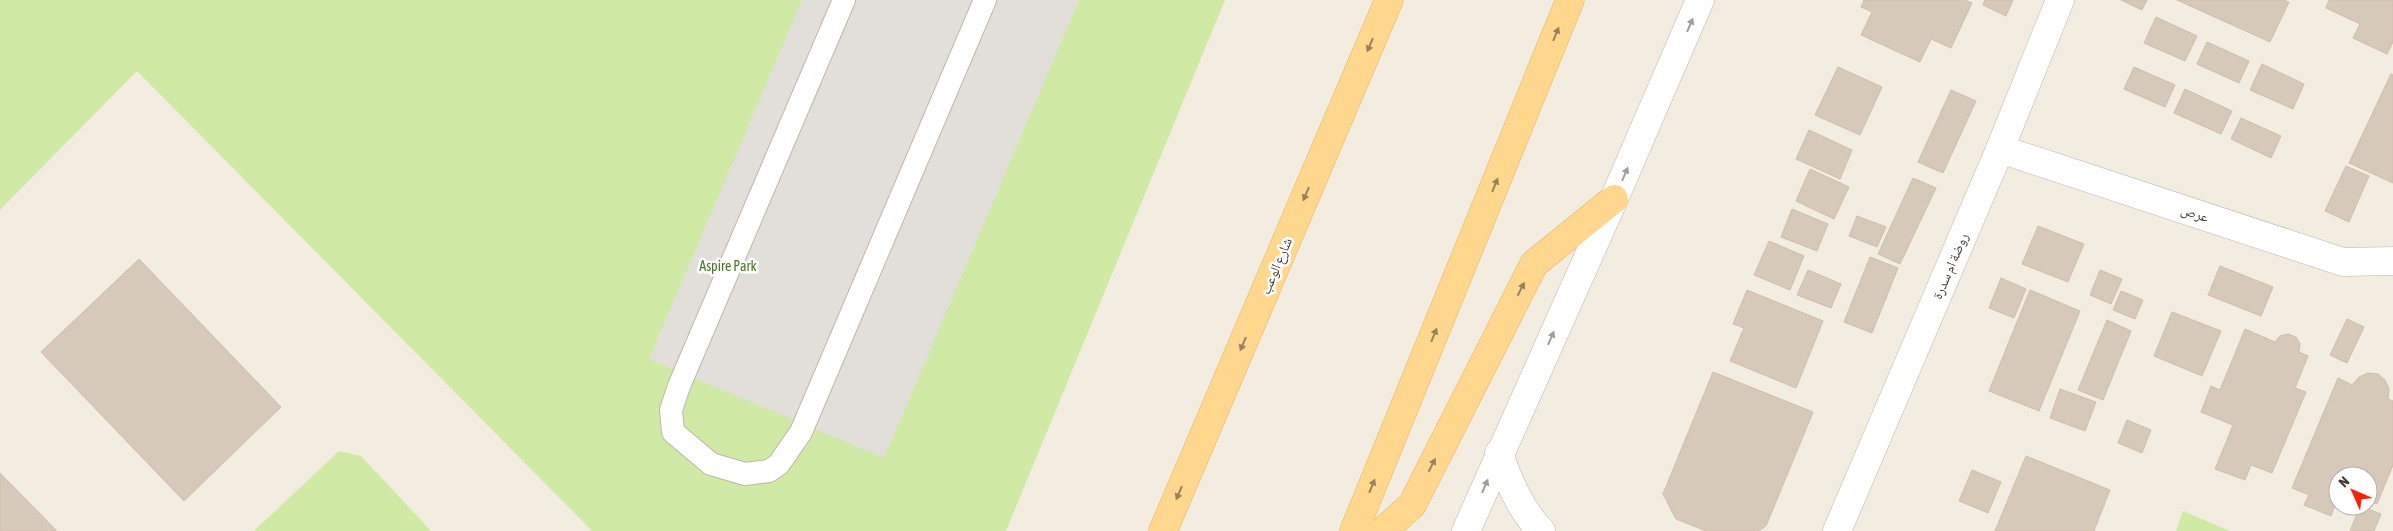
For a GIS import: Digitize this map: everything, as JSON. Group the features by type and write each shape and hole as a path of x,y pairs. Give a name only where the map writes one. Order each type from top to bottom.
{"main road":[{"name":"شارع الوعب","path":"1163,531 1389,0"},
{"path":"1354,531 1570,0"},
{"path":"1383,531 1412,505 1534,264 1614,199"}],"street":[{"path":"1466,531 1499,453 1614,199 1700,0"},
{"name":"روضة ام سدرة","path":"1837,531 2000,149 2060,0"},
{"name":"عرص","path":"2000,149 2343,262 2393,261"},
{"path":"1499,453 1508,479 1521,504 1541,531"}],"lane":[{"path":"844,0 678,386 671,410 673,432 711,464 745,474 770,471 779,464 801,432 985,0"}],"green space":[{"name":"Aspire Park","path":"0,0 1225,0 1006,531 592,531 137,71 0,210"},
{"path":"339,451 361,456 431,531 254,531"},
{"path":"2183,511 2230,531 2176,531"}],"shaded area":[{"path":"802,0 1079,0 884,458 649,359"}],"building":[{"path":"1864,0 1965,0 1972,3 1951,48 1931,39 1920,62 1861,35 1872,12 1861,7"},
{"path":"1985,0 2013,0 2006,16 1983,5"},
{"path":"2121,0 2147,0 2142,10"},
{"path":"2177,0 2283,0 2289,2 2270,42"},
{"path":"2329,0 2393,0 2393,42 2387,54 2353,38 2360,24 2326,8"},
{"path":"2156,17 2197,36 2185,61 2144,43"},
{"path":"2207,42 2249,61 2239,83 2197,64"},
{"path":"2262,64 2304,84 2293,109 2250,90"},
{"path":"1838,67 1882,87 1860,135 1815,115"},
{"path":"2134,67 2175,85 2165,107 2124,89"},
{"path":"2391,74 2393,75 2393,183 2349,163"},
{"path":"2185,89 2232,111 2221,134 2174,113"},
{"path":"1951,90 1976,101 1943,173 1918,162"},
{"path":"2241,118 2281,136 2271,158 2231,139"},
{"path":"1809,130 1852,150 1840,179 1796,159"},
{"path":"2346,166 2369,176 2349,222 2325,211"},
{"path":"1810,169 1849,187 1834,219 1796,201"},
{"path":"1913,178 1936,188 1900,264 1878,254"},
{"path":"1792,209 1828,224 1817,251 1781,237"},
{"path":"1857,216 1886,227 1877,247 1849,236"},
{"path":"2038,226 2084,244 2068,282 2022,264"},
{"path":"1769,241 1804,256 1790,290 1754,275"},
{"path":"1870,257 1898,268 1872,333 1844,322"},
{"path":"139,259 281,407 184,501 41,352"},
{"path":"2220,266 2273,287 2261,316 2208,295"},
{"path":"1808,270 1841,284 1831,308 1797,295"},
{"path":"2100,270 2122,279 2111,304 2090,295"},
{"path":"2001,278 2026,289 2014,318 1989,308"},
{"path":"1747,290 1823,321 1796,388 1730,361 1744,328 1733,324"},
{"path":"2030,290 2080,311 2039,411 1989,391"},
{"path":"2121,291 2143,300 2135,319 2113,310"},
{"path":"2172,312 2221,331 2202,376 2154,356"},
{"path":"2347,319 2364,327 2347,363 2330,355"},
{"path":"2107,320 2131,331 2103,400 2078,390"},
{"path":"2245,329 2275,342 2280,336 2288,334 2296,337 2300,344 2299,352 2308,356 2295,388 2306,392 2272,473 2251,465 2245,480 2215,469 2233,425 2201,412 2211,386 2220,390"},
{"path":"1713,372 1813,412 1766,526 1758,531 1706,531 1676,519 1663,494"},
{"path":"2368,373 2378,374 2385,380 2389,389 2388,399 2393,401 2393,465 2378,502 2378,466 2328,466 2328,515 2304,505 2309,495 2292,488 2338,378 2352,385 2359,377"},
{"path":"2060,389 2096,402 2085,431 2050,418"},
{"path":"2127,420 2151,430 2142,453 2118,443"},
{"path":"2026,456 2110,490 2094,531 1995,531"},
{"path":"1972,470 2001,482 1988,513 1959,501"},
{"path":"0,473 57,531 0,531"},
{"path":"2378,513 2381,514 2374,531 2350,531 2356,516 2378,516"}]}
